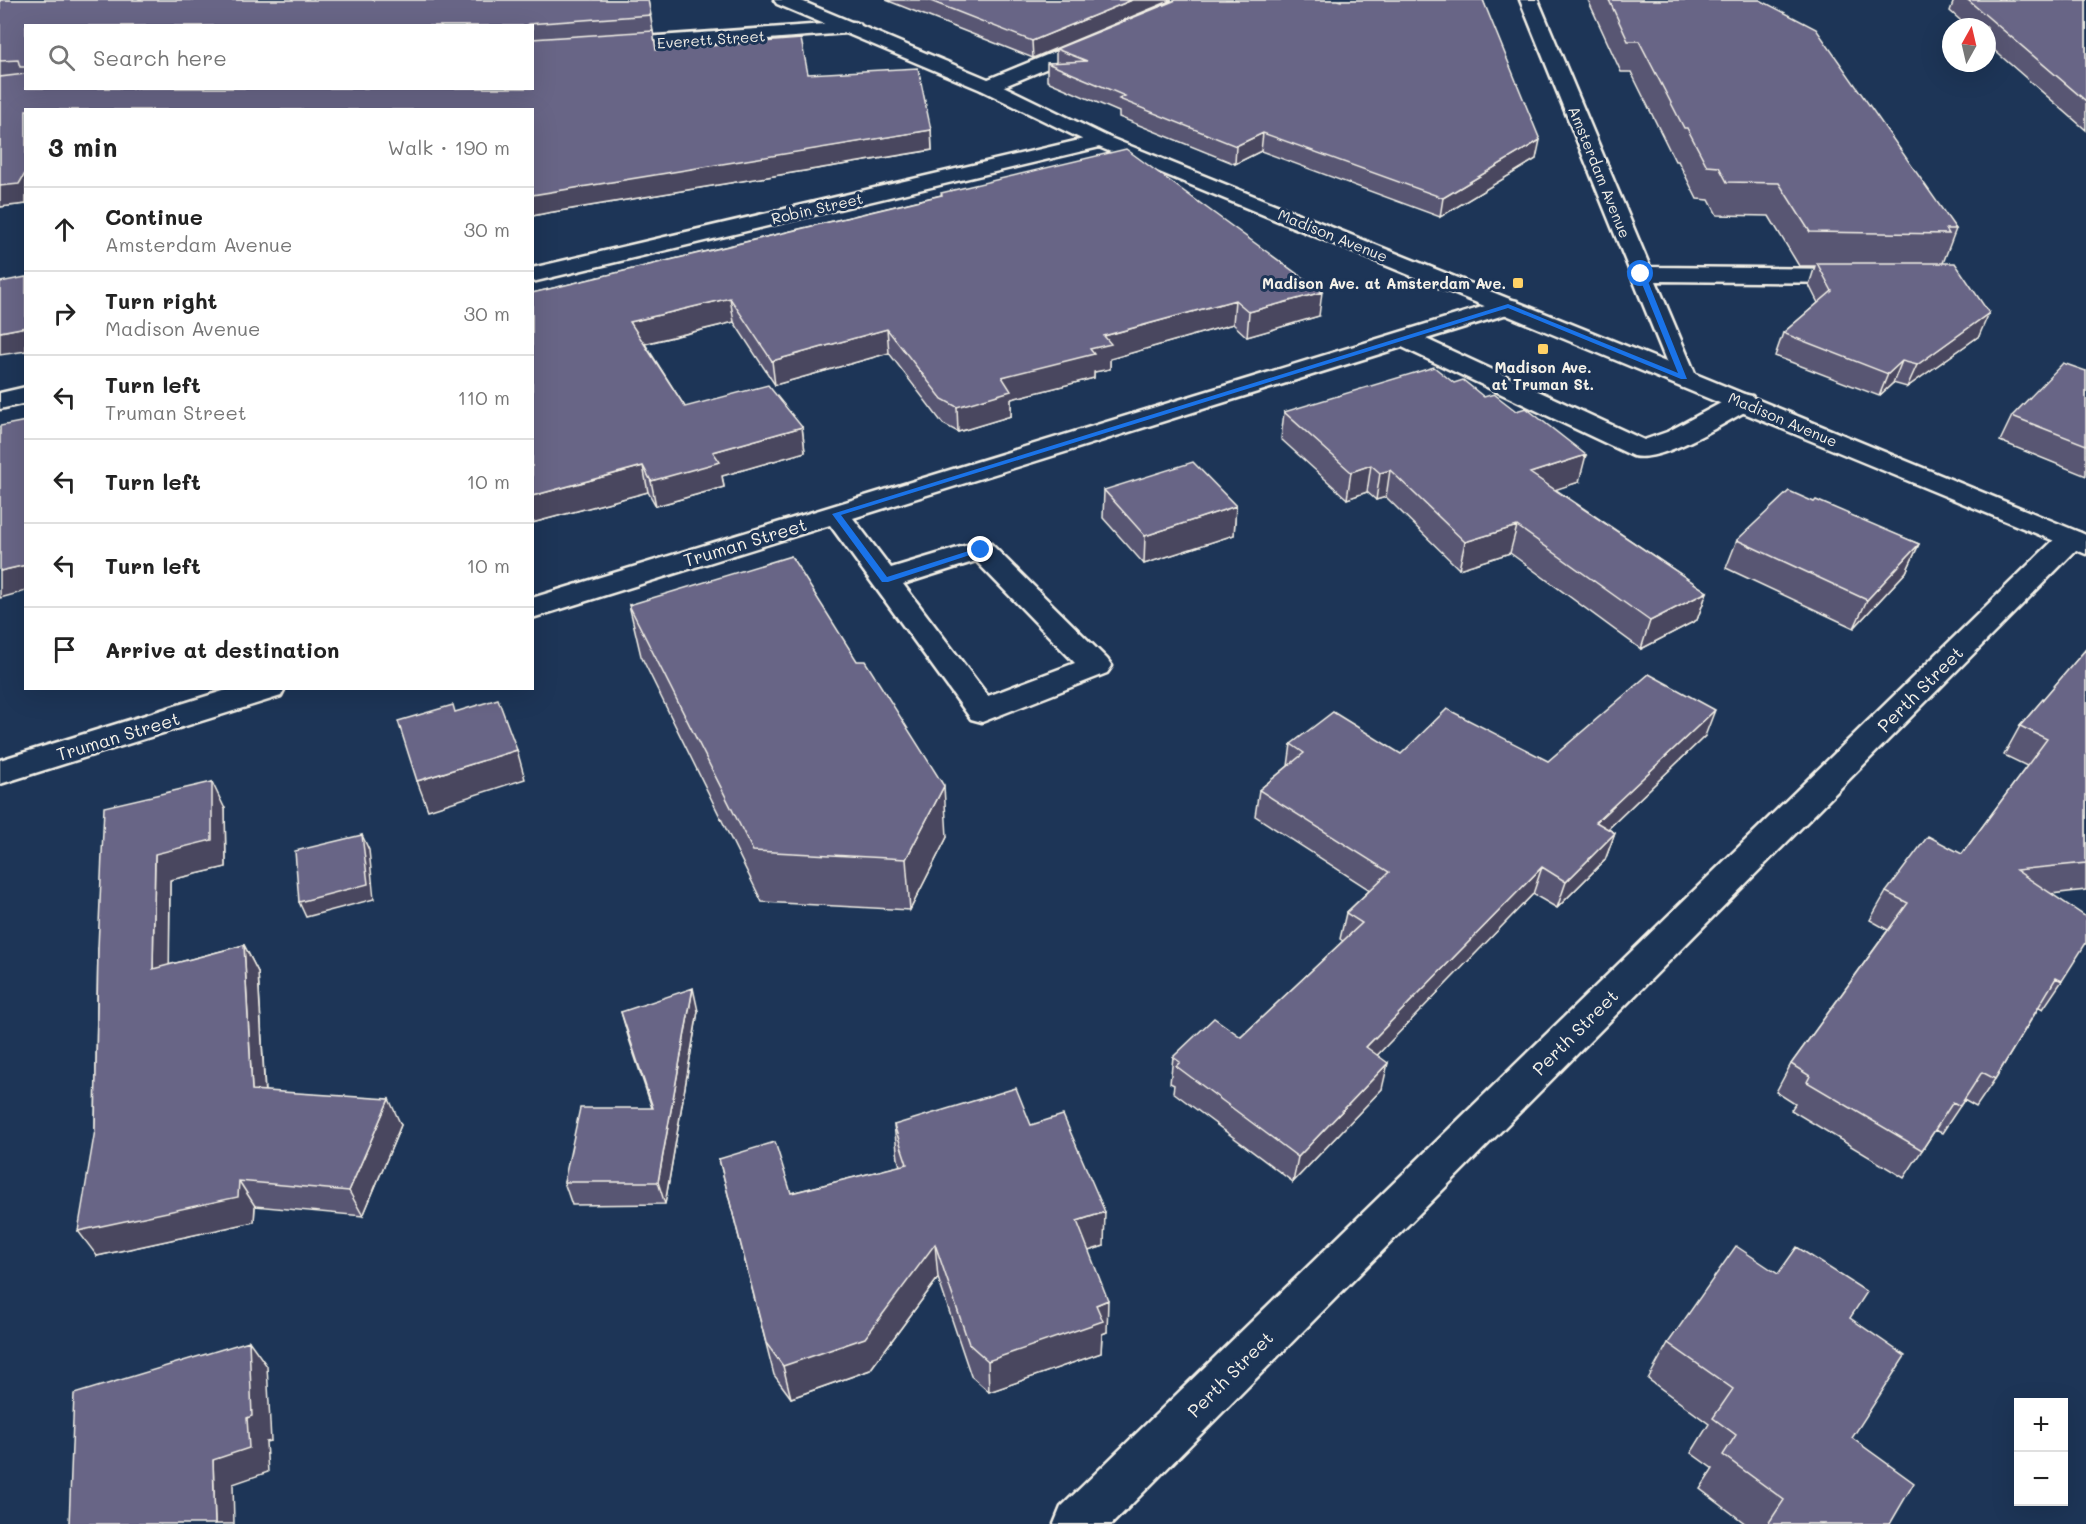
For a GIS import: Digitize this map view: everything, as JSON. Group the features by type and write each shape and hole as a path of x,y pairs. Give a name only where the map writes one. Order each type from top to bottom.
{"street":[{"name":"Madison Avenue","path":"783,0 988,86 1101,141 1743,402 2079,542"},
{"name":"Amsterdam Avenue","path":"1529,0 1684,378"},
{"name":"Everett Street","path":"534,51 853,28"},
{"path":"988,86 1118,32"},
{"name":"Robin Street","path":"534,276 1101,141"},
{"path":"1641,274 1880,276"},
{"name":"Truman Street","path":"534,607 1508,306"},
{"path":"1403,338 1643,450 1676,438 1743,402"},
{"path":"0,401 24,395"},
{"path":"836,514 982,711 1095,666 981,550 885,580"},
{"name":"Perth Street","path":"1078,1524 2079,542"},
{"name":"Truman Street","path":"0,772 264,690"}],"building":[{"path":"0,0 648,0 651,15 528,24 24,24 24,67 20,67 18,60 0,61"},
{"path":"928,0 1132,0 1032,41"},
{"path":"1176,0 1483,0 1540,140 1443,198 1263,133 1236,146 1119,99 1125,96 1047,63 1087,61 1056,49"},
{"path":"1609,0 1760,0 1816,29 1956,229 1946,229 1949,234 1810,232 1779,183 1727,182 1719,167 1707,166 1687,128 1684,128 1639,41 1628,41"},
{"path":"1968,0 2086,0 2086,101 1996,24 1996,18 1989,18"},
{"path":"653,31 656,50 801,39 808,74 918,68 931,130 534,195 534,108 24,108 24,175 19,184 0,186 0,77 24,74 24,90 534,90 534,39"},
{"path":"1126,149 1322,292 1249,312 1235,300 1104,336 1111,344 1090,349 1094,354 1002,377 1011,391 957,407 942,399 887,329 772,361 730,298 630,322 685,407 768,385 802,427 713,452 720,462 651,481 643,466 534,495 534,293 942,195 941,193"},
{"path":"1817,263 1955,263 1989,313 1917,365 1902,361 1888,374 1783,333 1832,291"},
{"path":"24,277 24,327 0,332 0,282"},
{"path":"2063,363 2086,371 2086,445 2012,416"},
{"path":"1434,367 1454,383 1463,380 1484,397 1494,394 1516,411 1526,408 1586,455 1530,473 1707,592 1650,621 1517,526 1465,542 1390,470 1380,473 1371,465 1351,472 1284,412"},
{"path":"24,421 24,565 0,571 0,426"},
{"path":"1193,462 1236,506 1145,536 1104,490"},
{"path":"1789,491 1814,502 1816,500 1919,544 1867,600 1737,540"},
{"path":"791,556 857,661 865,661 944,786 906,859 753,851 629,605"},
{"path":"2086,649 2086,863 2016,870 2086,917 2086,943 2062,981 2056,978 1995,1079 1982,1072 1960,1106 1953,1102 1922,1150 1807,1082 1810,1076 1791,1064 1908,903 1886,892 1928,836 1962,854 2047,739 2020,726"},
{"path":"1649,674 1715,710 1596,822 1615,833 1566,882 1542,867 1366,1047 1388,1063 1298,1157 1176,1066 1180,1062 1173,1057 1214,1018 1241,1037 1362,923 1346,913 1389,872 1259,790 1304,753 1291,744 1333,712 1401,754 1447,709 1548,761"},
{"path":"498,699 517,750 417,781 398,721 453,705 455,712"},
{"path":"212,782 212,840 155,854 153,969 244,945 252,1090 389,1099 349,1191 239,1181 238,1197 78,1231 95,1130 98,948 104,807"},
{"path":"362,835 368,884 299,902 295,851"},
{"path":"693,988 658,1182 564,1182 580,1108 653,1108 621,1012"},
{"path":"1016,1088 1031,1125 1063,1115 1105,1212 1077,1221 1108,1300 1096,1305 1103,1321 988,1361 969,1344 935,1244 865,1338 783,1366 766,1343 719,1159 775,1142 791,1193 907,1164 894,1125"},
{"path":"1736,1246 1778,1274 1797,1247 1867,1292 1850,1318 1905,1356 1852,1438 1914,1483 1890,1524 1768,1524 1784,1500 1723,1455 1736,1435 1713,1418 1733,1389 1668,1343"},
{"path":"249,1341 252,1416 247,1418 249,1448 213,1460 215,1524 69,1524 74,1394"}],"place":[{"name":"Madison Ave. at Amsterdam Ave.","path":"1518,283"},
{"name":"Madison Ave. at Truman St.","path":"1543,349"}],"route":[{"path":"981,550 885,580 836,514 1508,306 1684,378 1641,274"}]}
